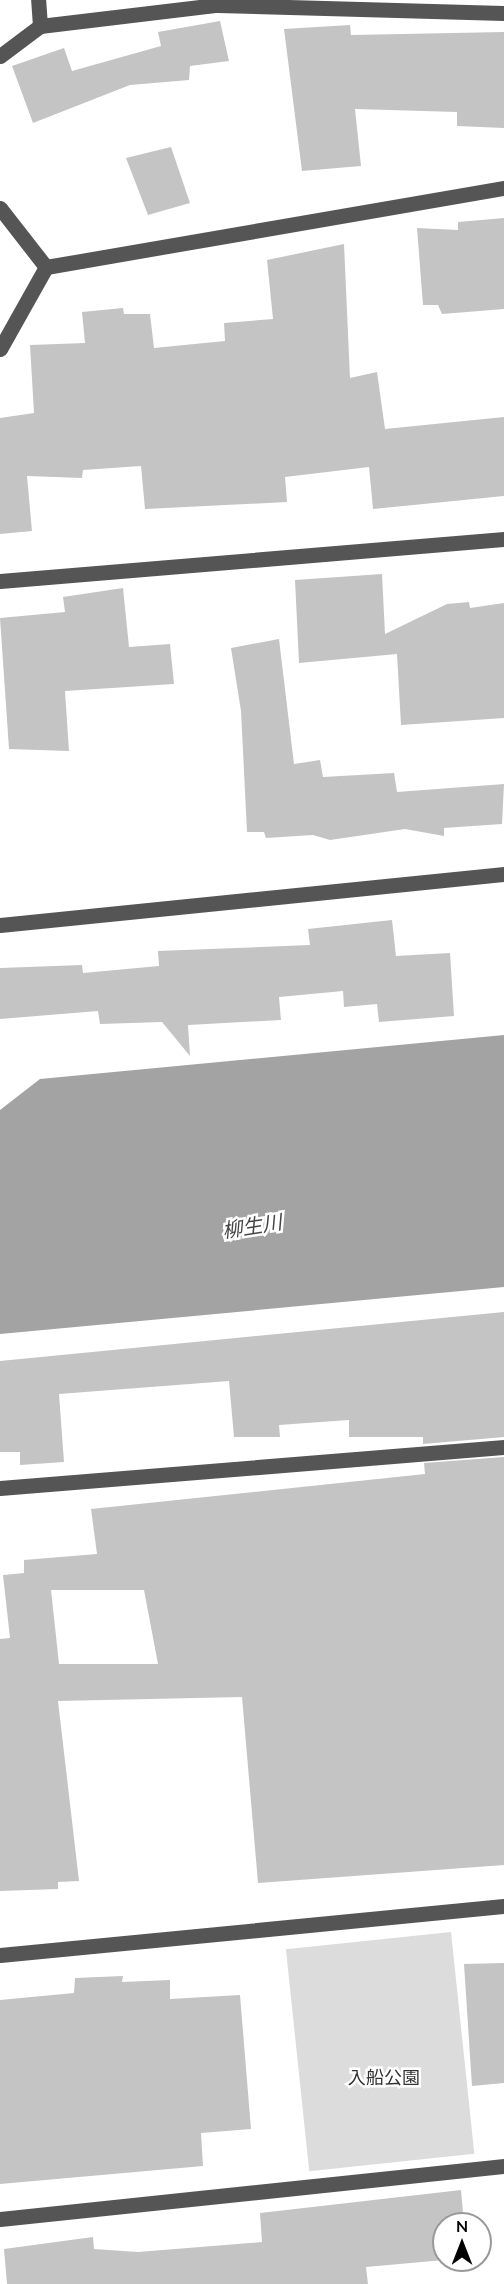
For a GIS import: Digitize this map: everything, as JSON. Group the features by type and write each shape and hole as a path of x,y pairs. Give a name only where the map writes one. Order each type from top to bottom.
{"street":[{"path":"38,0 40,27"},
{"path":"0,56 40,27 217,5 504,13"},
{"path":"46,267 504,188"},
{"path":"0,208 46,267"},
{"path":"0,349 46,267"},
{"path":"0,581 504,539"},
{"path":"0,925 504,874"},
{"path":"0,1488 504,1447"},
{"path":"0,1955 504,1906"},
{"path":"0,2219 504,2166"}],"green space":[{"name":"入船公園","path":"451,1932 474,2154 309,2171 286,1949"}],"water":[{"name":"柳生川","path":"504,1035 504,1287 0,1334 0,1110 40,1079"}],"building":[{"path":"220,21 229,61 190,66 189,80 130,85 33,123 12,66 64,48 72,71 161,46 158,32"},
{"path":"350,25 351,35 504,32 504,128 457,126 457,112 355,109 361,166 302,171 284,29"},
{"path":"171,147 190,203 148,215 126,158"},
{"path":"504,218 504,309 442,314 438,305 423,305 417,228 458,230 458,222"},
{"path":"344,244 350,378 377,372 385,429 504,417 504,496 373,509 369,467 285,477 287,502 145,509 141,466 83,470 82,478 27,476 32,531 0,534 0,418 34,413 30,345 85,343 82,312 123,308 124,314 150,314 154,348 225,341 224,323 273,319 267,260"},
{"path":"382,574 385,634 447,604 469,602 470,608 504,603 504,718 401,725 397,654 299,663 295,580"},
{"path":"123,588 129,647 170,644 174,684 65,691 69,751 9,749 0,618 65,612 63,597"},
{"path":"279,639 294,764 320,760 323,777 394,773 397,792 504,784 502,824 444,828 444,836 405,829 330,840 313,835 266,838 264,832 247,832 241,711 231,648"},
{"path":"392,920 396,956 450,953 454,1016 379,1022 377,1004 344,1007 343,991 279,997 281,1020 188,1025 190,1056 162,1022 100,1024 98,1011 0,1019 0,968 82,965 83,973 159,966 158,951 310,945 308,929"},
{"path":"504,1312 504,1437 423,1444 423,1437 349,1437 349,1420 279,1425 280,1437 234,1437 229,1381 59,1394 64,1462 20,1465 20,1452 0,1452 0,1361"},
{"path":"504,1457 504,1865 258,1883 242,1697 58,1701 79,1881 58,1882 58,1889 0,1891 0,1639 10,1638 3,1575 24,1573 24,1560 97,1554 91,1509 425,1474 424,1463","holes":["51,1590 144,1590 158,1664 59,1664"]},
{"path":"504,1963 504,2083 472,2086 464,1964"},
{"path":"123,1976 122,1982 170,1980 170,1999 240,1995 251,2129 201,2133 203,2166 0,2184 0,2000 74,1993 75,1978"},
{"path":"461,2190 463,2212 432,2212 432,2261 366,2267 368,2284 7,2284 4,2249 93,2237 94,2249 138,2252 262,2242 260,2213"}]}
